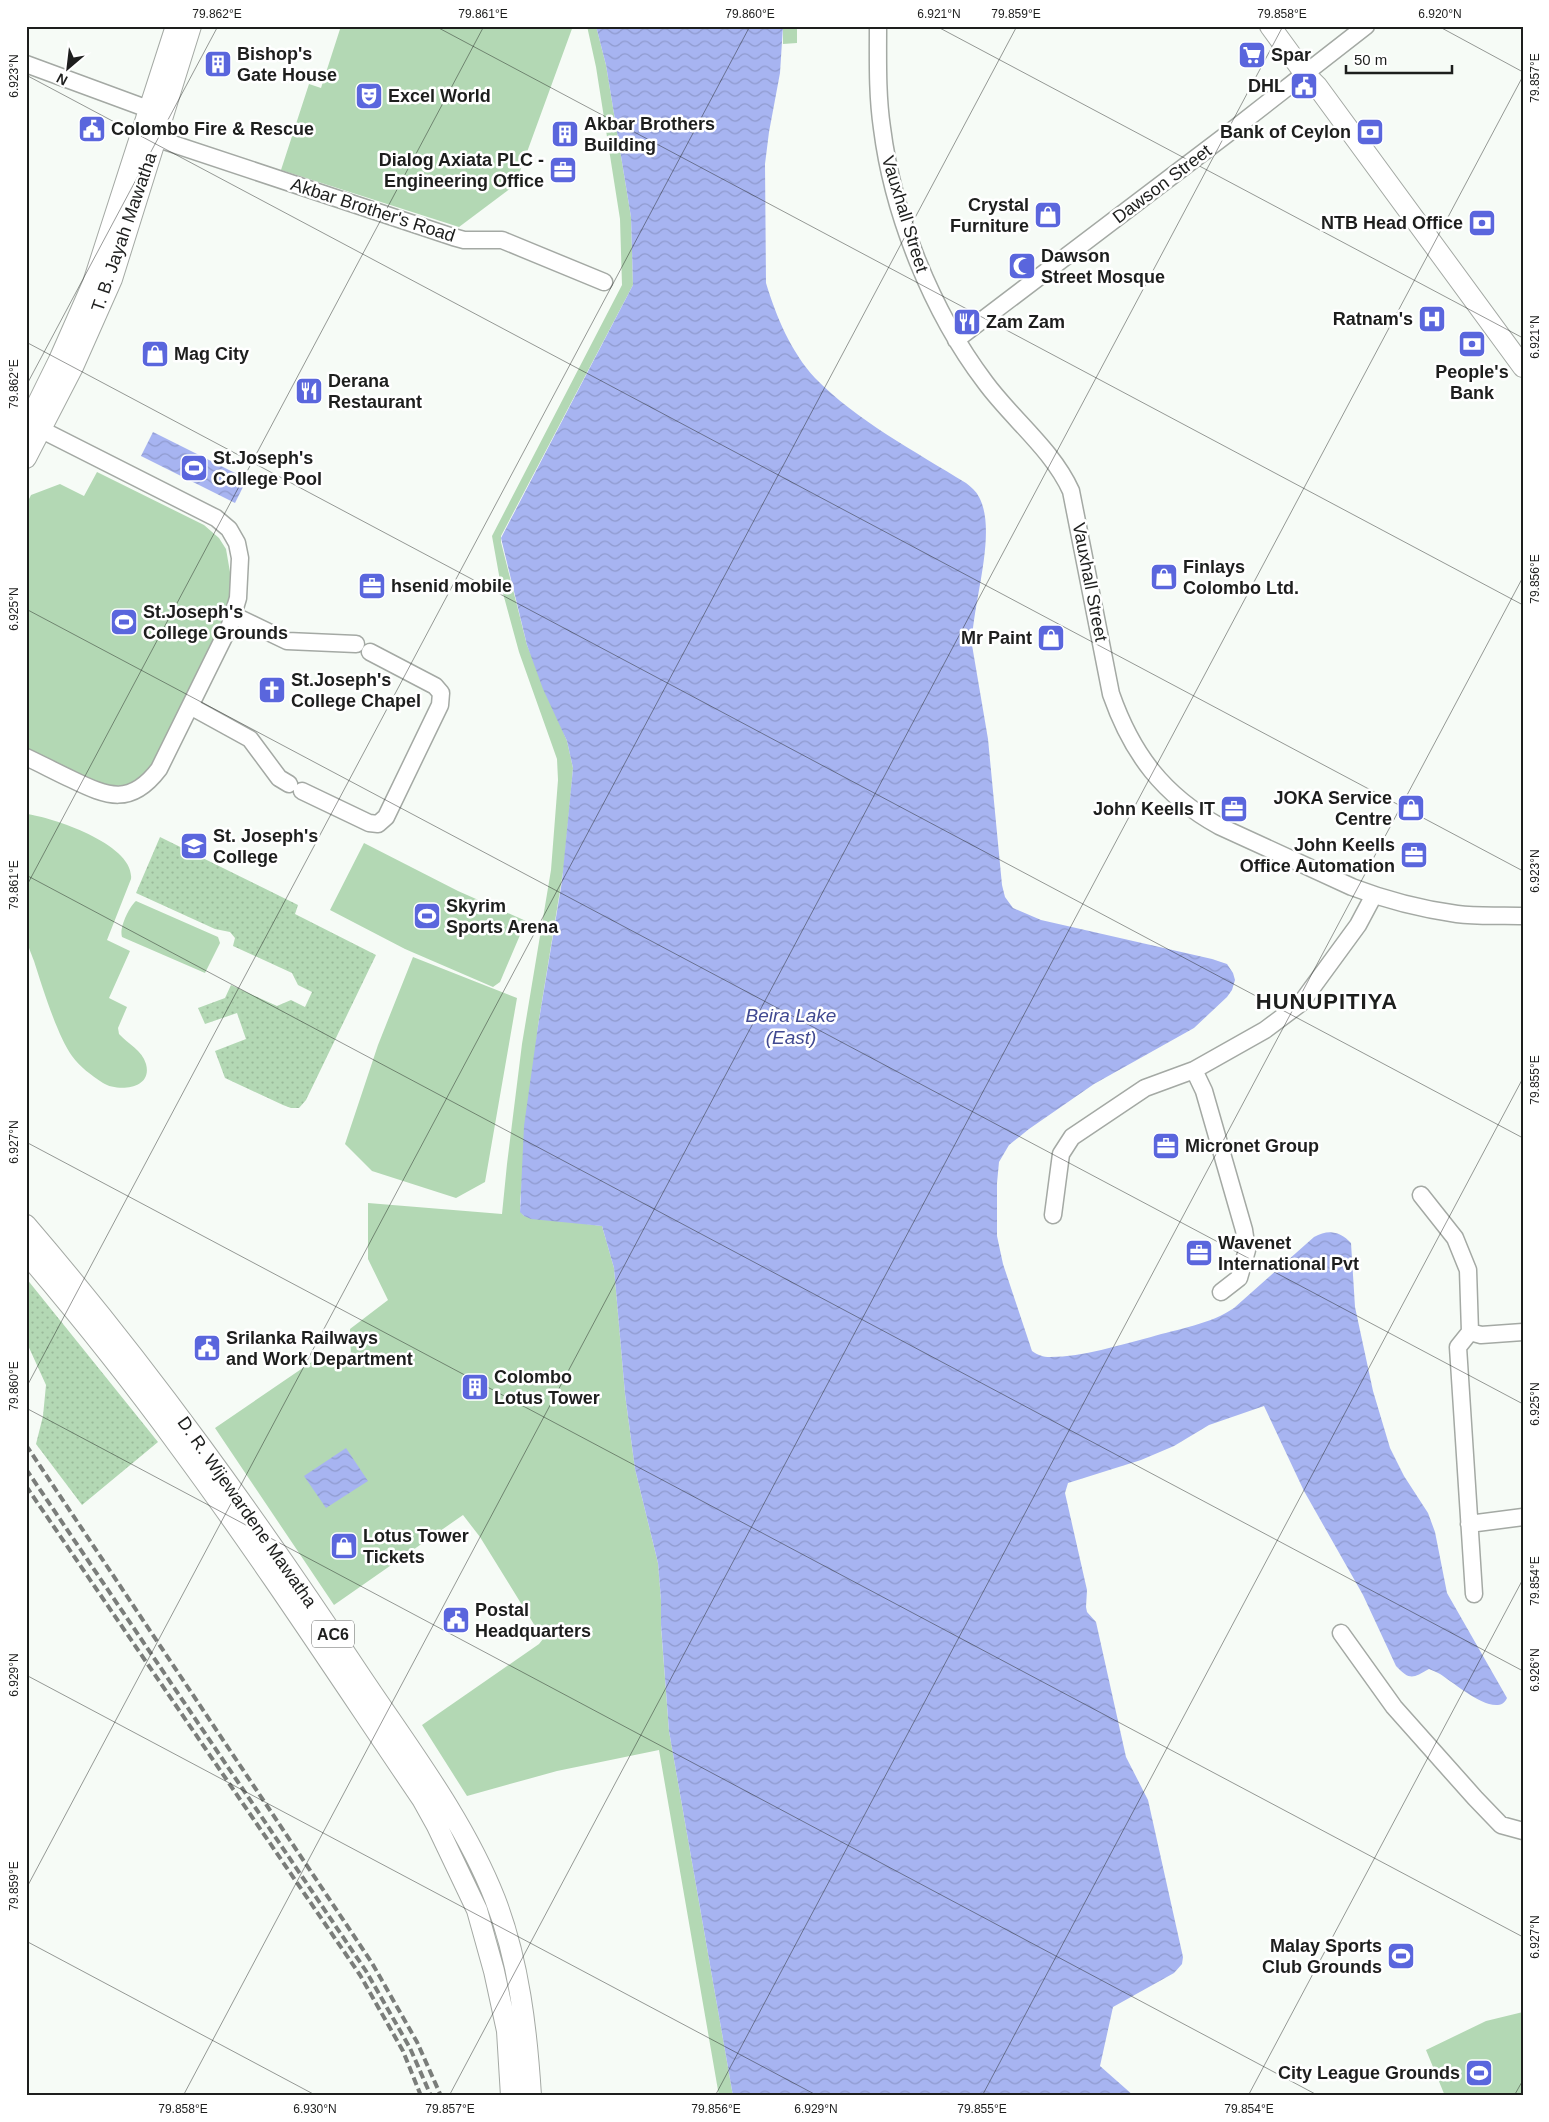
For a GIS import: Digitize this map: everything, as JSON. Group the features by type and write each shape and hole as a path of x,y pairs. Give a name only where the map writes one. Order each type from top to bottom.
{"main road":[{"name":"T. B. Jayah Mawatha","path":"156,112 176,26"},
{"name":"T. B. Jayah Mawatha","path":"26,458 33,428 59,360 93,283 156,112 191,26"},
{"path":"1270,26 1306,74 1318,86 1523,367"},
{"name":"D. R. Wijewardene Mawatha","path":"26,1225 32,1250 117,1335 186,1440 251,1547 416,1791 437,1826 478,1910 507,2030 511,2096"},
{"name":"D. R. Wijewardene Mawatha","path":"186,1440 332,1632 448,1808 472,1851 496,1900 514,1965 527,2031 531,2096"}],"street":[{"name":"Vauxhall Street","path":"878,26 879,98 889,169 900,208 924,276 936,304 956,340 985,383 1061,471 1072,491 1110,694 1121,722 1142,759 1174,796 1201,816 1287,858 1374,896 1417,907 1459,914 1523,916"},
{"name":"Dawson Street","path":"956,340 1306,74 1366,26"},
{"path":"26,64 156,112"},
{"name":"Akbar Brother's Road","path":"148,136 453,237 464,240 488,239 508,242 604,282"},
{"path":"26,756 103,794 127,794 143,786 159,769 233,615 238,589 240,558 237,543 229,529 216,518 33,428"},
{"path":"190,706 250,739 279,778 295,788 368,823 378,824 386,817 440,705 441,693 435,686 363,648 287,640 233,615"},
{"path":"1053,1215 1061,1154 1072,1137 1146,1088 1194,1070 1265,1030 1301,1004 1358,925 1374,896"},
{"path":"1194,1070 1206,1100 1244,1230 1246,1250 1240,1278 1221,1292"},
{"path":"1421,1195 1455,1238 1468,1270 1470,1332 1458,1347 1474,1594"},
{"path":"1470,1332 1481,1335 1523,1332"},
{"path":"1470,1524 1523,1516"},
{"path":"1342,1633 1394,1707 1474,1798 1501,1825 1523,1831"}],"green space":[{"name":"Excel World","path":"341,26 573,26 515,185 459,227 281,170 309,84 321,88"},
{"path":"587,26 596,26 606,65 631,217 633,285 501,536 527,645 567,741 573,768 564,866 538,1026 520,1211 524,1216 602,1226 614,1268 625,1394 635,1469 658,1563 669,1731 733,2096 719,2096 659,1750 557,1771 467,1796 422,1725 539,1644 543,1639 480,1537 463,1515 334,1605 215,1428 316,1359 351,1358 350,1329 388,1300 368,1259 368,1203 502,1214 522,1044 551,870 558,780 557,759 519,652 501,586 492,536 622,285 620,219 596,67"},
{"path":"783,26 797,26 797,43 783,44"},
{"name":"St.Joseph's College Grounds","path":"97,472 204,525 219,538 226,549 231,578 230,602 215,642 151,771 133,782 117,786 104,785 69,771 26,749 26,505 31,495 60,484 84,496"},
{"path":"26,814 54,821 90,835 107,844 120,855 129,867 131,879 107,940 130,951 109,998 127,1007 118,1028 119,1034 138,1051 146,1064 147,1073 144,1079 132,1087 109,1086 86,1071 66,1047 55,1023 26,935"},
{"path":"160,837 298,905 295,914 376,955 306,1100 299,1108 283,1105 225,1078 215,1051 246,1039 237,1013 205,1024 198,1008 225,998 231,985 277,1006 291,1000 305,1007 312,992 298,985 292,973 233,946 235,938 230,932 215,929 136,893"},
{"name":"Skyrim Sports Arena","path":"364,843 458,891 526,921 500,982 493,987 405,949 330,910"},
{"path":"136,901 218,937 220,943 205,973 122,937 121,933 125,918"},
{"path":"413,957 517,998 485,1182 456,1198 372,1171 345,1144 378,1045"},
{"path":"26,1278 158,1442 82,1505 36,1444 43,1416 46,1385 26,1341"},
{"name":"City League Grounds","path":"1523,2012 1523,2096 1445,2096 1426,2050 1486,2021"}],"water":[{"name":"Beira Lake (East)","path":"596,26 783,26 780,73 765,164 766,283 785,333 806,368 815,378 868,422 966,483 979,497 984,512 986,529 983,569 972,645 988,739 1002,885 1005,897 1013,908 1041,920 1212,959 1227,964 1233,973 1235,980 1232,990 1194,1028 1094,1084 1009,1145 999,1162 997,1236 1003,1264 1032,1351 1047,1357 1088,1353 1205,1322 1234,1308 1314,1237 1329,1232 1343,1236 1351,1243 1355,1307 1373,1391 1390,1448 1404,1476 1428,1513 1435,1532 1447,1593 1507,1698 1502,1704 1494,1705 1474,1697 1439,1673 1429,1669 1415,1676 1408,1676 1396,1666 1363,1595 1304,1491 1264,1406 1209,1425 1174,1446 1141,1460 1068,1483 1065,1493 1087,1590 1087,1612 1096,1622 1126,1757 1148,1800 1183,1957 1182,1964 1174,1973 1113,2007 1100,2066 1134,2096 733,2096 669,1731 658,1563 635,1469 625,1394 614,1268 602,1226 531,1219 520,1212 524,1126 562,881 573,768 567,741 543,689 527,645 501,538 633,285 631,217 606,65"},
{"name":"St.Joseph's College Pool","path":"153,432 247,479 235,503 141,456"},
{"path":"346,1448 368,1481 326,1508 304,1476"}],"railway":[{"path":"26,1445 372,1963 417,2042 441,2096"},
{"path":"26,1469 366,1971 410,2048 431,2096"},
{"path":"26,1486 360,1975 403,2051 421,2096"}],"place":[{"name":"Spar","path":"1252,55"},
{"name":"Bishop's Gate House","path":"218,64"},
{"name":"DHL","path":"1304,86"},
{"name":"Excel World","path":"369,96"},
{"name":"Colombo Fire & Rescue","path":"92,129"},
{"name":"Bank of Ceylon","path":"1370,132"},
{"name":"Akbar Brothers Building","path":"565,134"},
{"name":"Dialog Axiata PLC - Engineering Office","path":"563,170"},
{"name":"Crystal Furniture","path":"1048,215"},
{"name":"NTB Head Office","path":"1482,223"},
{"name":"Dawson Street Mosque","path":"1022,266"},
{"name":"Ratnam's","path":"1432,319"},
{"name":"Zam Zam","path":"967,322"},
{"name":"People's Bank","path":"1472,344"},
{"name":"Mag City","path":"155,354"},
{"name":"Derana Restaurant","path":"309,391"},
{"name":"St.Joseph's College Pool","path":"194,468"},
{"name":"Finlays Colombo Ltd.","path":"1164,577"},
{"name":"hsenid mobile","path":"372,586"},
{"name":"St.Joseph's College Grounds","path":"124,622"},
{"name":"Mr Paint","path":"1051,638"},
{"name":"St.Joseph's College Chapel","path":"272,690"},
{"name":"JOKA Service Centre","path":"1411,808"},
{"name":"John Keells IT","path":"1234,809"},
{"name":"St. Joseph's College","path":"194,846"},
{"name":"John Keells Office Automation","path":"1414,855"},
{"name":"Skyrim Sports Arena","path":"427,916"},
{"name":"Micronet Group","path":"1166,1146"},
{"name":"Wavenet International Pvt","path":"1199,1253"},
{"name":"Srilanka Railways and Work Department","path":"207,1348"},
{"name":"Colombo Lotus Tower","path":"475,1387"},
{"name":"Lotus Tower Tickets","path":"344,1546"},
{"name":"Postal Headquarters","path":"456,1620"},
{"name":"Malay Sports Club Grounds","path":"1401,1956"},
{"name":"City League Grounds","path":"1479,2073"}],"district":[{"name":"HUNUPITIYA","path":"1327,1001"}]}
